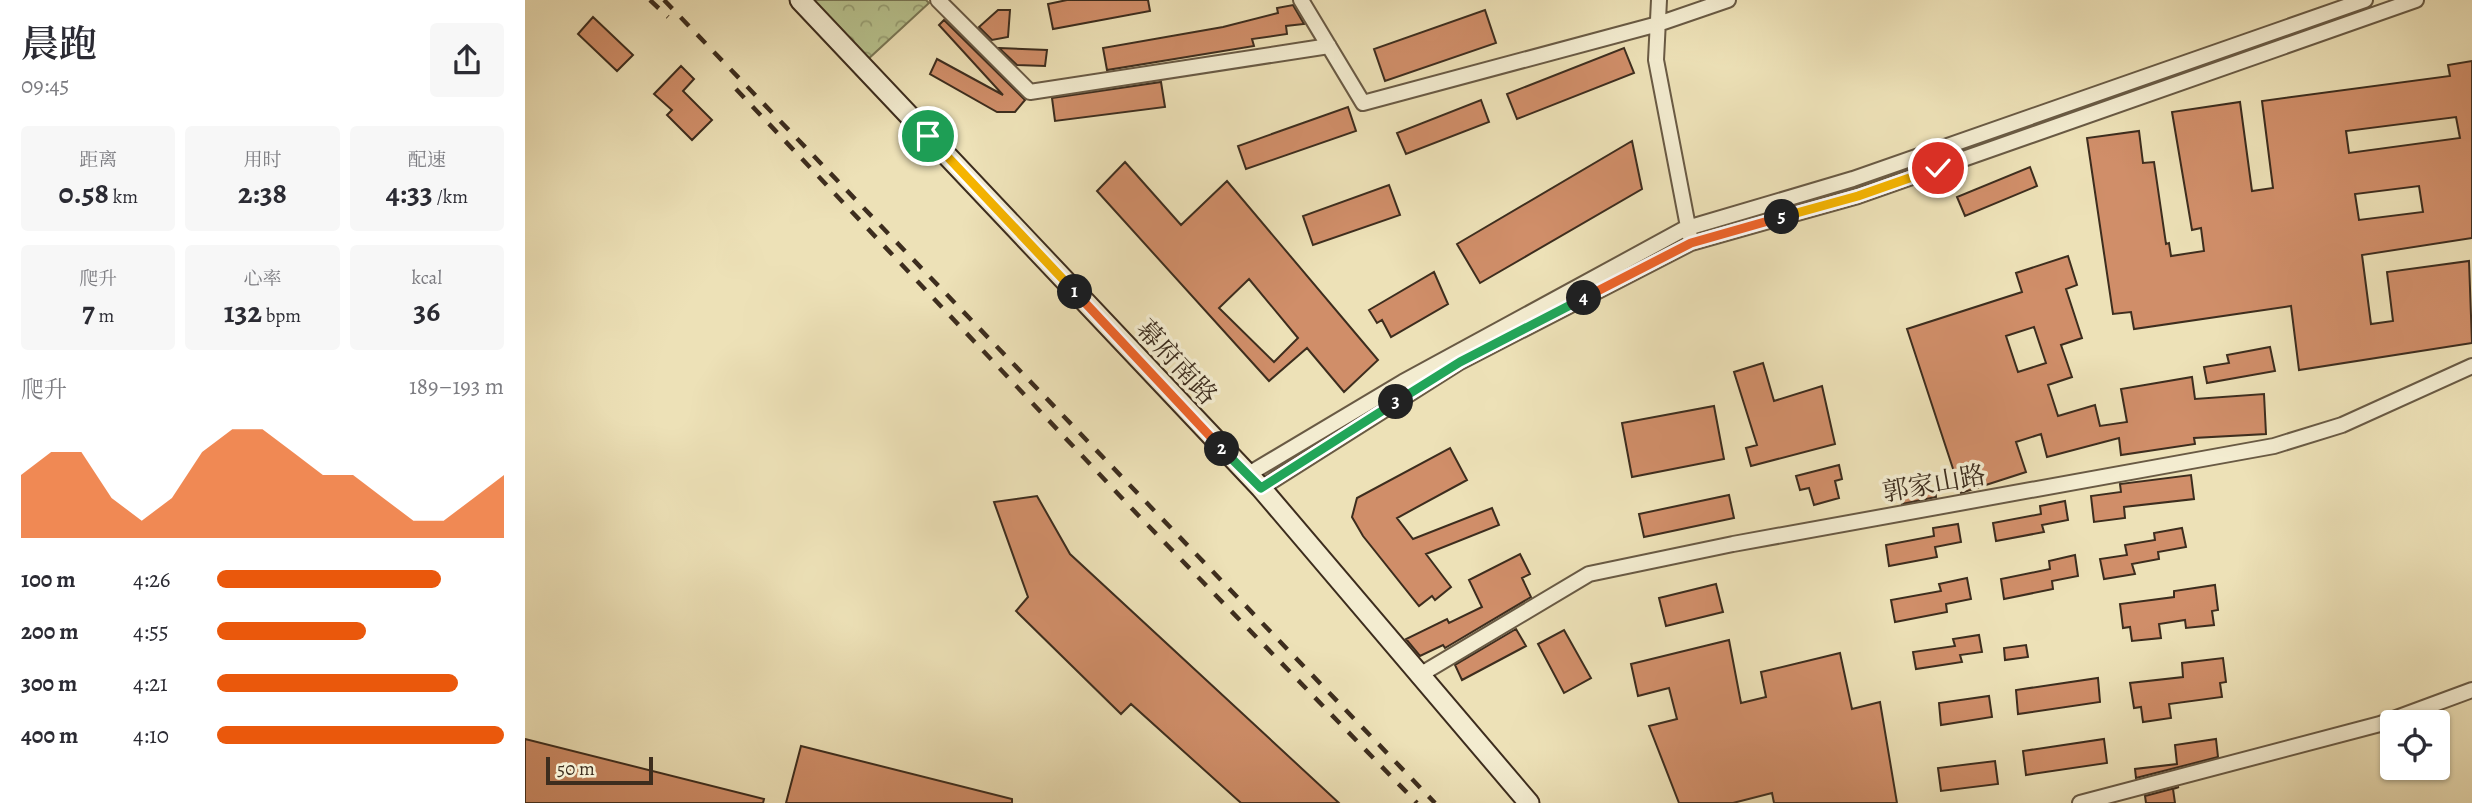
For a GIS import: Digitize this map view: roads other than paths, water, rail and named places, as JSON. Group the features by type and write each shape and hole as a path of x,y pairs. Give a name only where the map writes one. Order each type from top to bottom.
{"street":[{"name":"幕府南路","path":"800,0 1254,482 1417,676 1529,803"},
{"path":"938,0 1030,92 1329,46"},
{"path":"1301,0 1363,103 1658,24 1728,0"},
{"path":"1659,0 1656,60 1691,243"},
{"path":"1254,482 1403,382 1684,229 1853,179 2365,0"},
{"path":"1254,482 1460,362 1691,243 1858,196 2416,0"},
{"name":"郭家山路","path":"1417,676 1589,574 1747,542 2274,446 2342,425 2472,366"},
{"path":"2080,803 2380,724 2472,690"}],"railway":[{"path":"650,0 668,17"},
{"path":"664,0 1435,803"},
{"path":"736,89 1138,515 1417,803"}]}
